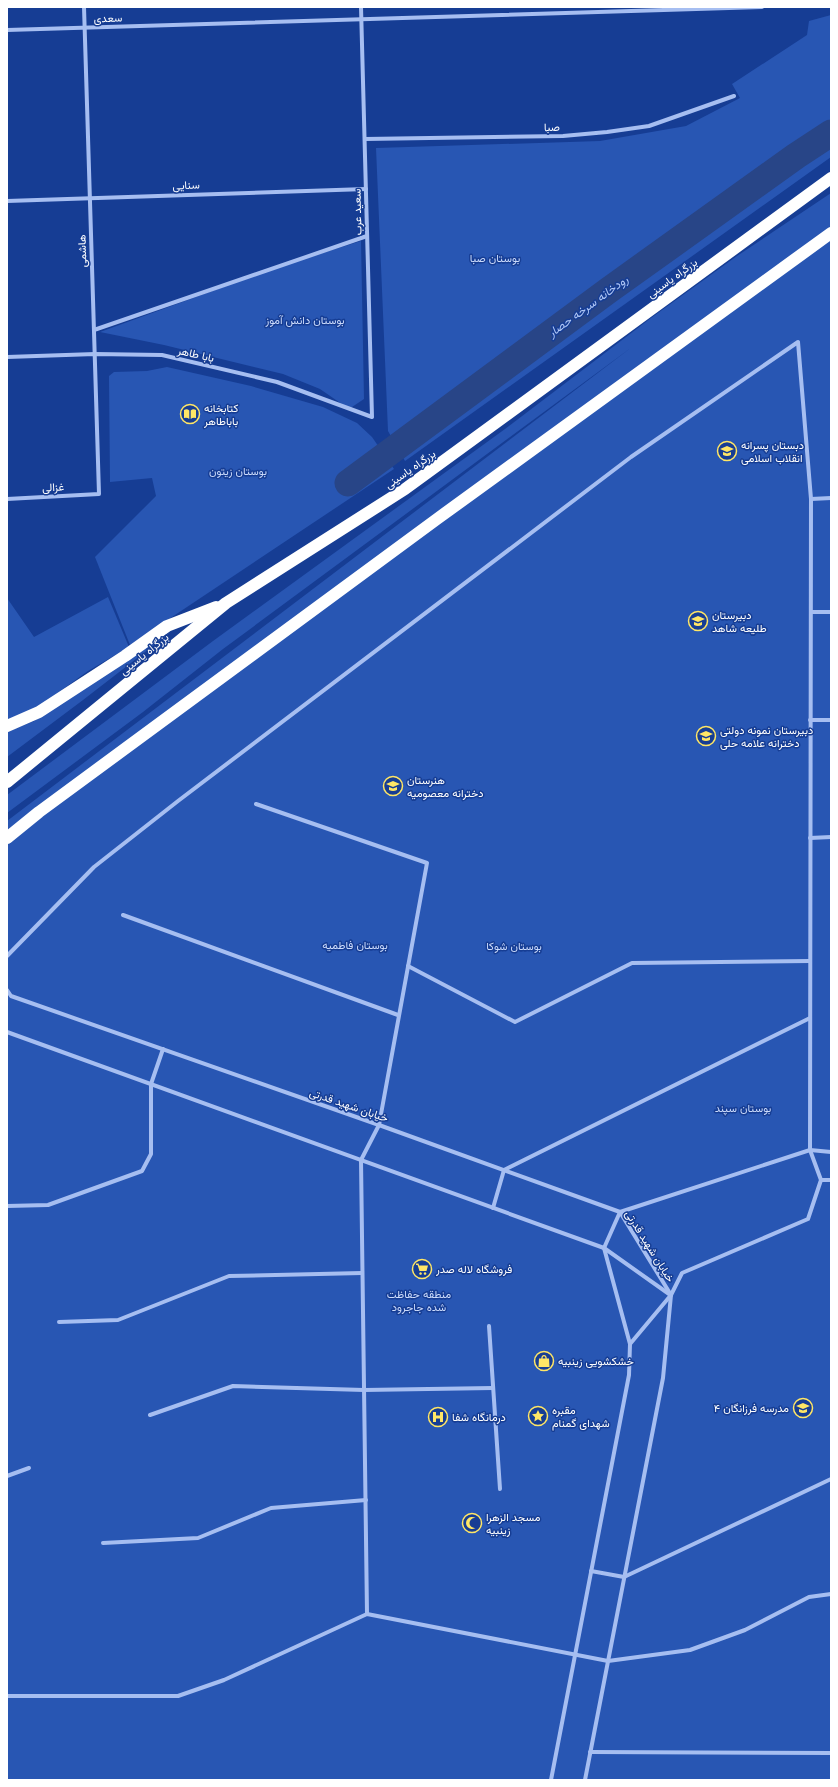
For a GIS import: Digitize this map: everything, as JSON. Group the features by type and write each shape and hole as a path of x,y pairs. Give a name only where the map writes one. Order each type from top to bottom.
{"highway":[{"name":"بزرگراه یاسینی","path":"7,782 226,603 405,489 831,178"},
{"path":"7,838 45,807 437,519 831,233"},
{"path":"7,726 39,712 125,656 167,626 226,603"}],"street":[{"name":"هاشمی","path":"84,7 99,494"},
{"name":"سعید عرب","path":"361,7 372,418"},
{"name":"سعدی","path":"7,30 762,7"},
{"name":"صبا","path":"365,139 563,136 607,132 649,126 734,96"},
{"name":"سنایی","path":"7,200 366,188"},
{"path":"94,330 367,236"},
{"path":"7,956 94,867 178,800 632,457 798,342 811,499 810,1150 821,1180 808,1219 682,1272 671,1295 630,1344"},
{"name":"بابا طاهر","path":"7,357 95,354 162,355 277,382 372,418"},
{"name":"غزالی","path":"7,498 99,494"},
{"path":"811,499 831,498"},
{"path":"811,612 831,612"},
{"path":"810,720 831,720"},
{"path":"256,804 427,863 398,1015 380,1125 361,1160 367,1614"},
{"path":"810,838 831,837"},
{"path":"123,915 398,1015"},
{"path":"408,966 515,1022 632,963 810,962"},
{"name":"خیابان شهید قدرتی","path":"7,990 11,996 380,1125 620,1212 671,1295"},
{"path":"493,1208 504,1170 810,1018"},
{"name":"خیابان شهید قدرتی","path":"7,1032 604,1248 671,1295"},
{"path":"7,1206 48,1205 142,1171 151,1154 151,1084 163,1049"},
{"path":"550,1780 630,1375 630,1344 604,1248 620,1212 810,1150 831,1152"},
{"path":"821,1180 831,1180"},
{"path":"59,1322 118,1320 229,1276 362,1273"},
{"path":"585,1780 663,1378 671,1295"},
{"path":"488,1326 500,1489"},
{"path":"150,1415 233,1386 364,1390 493,1388"},
{"path":"7,1476 29,1468"},
{"path":"591,1571 624,1578 831,1478"},
{"path":"103,1543 198,1538 271,1508 366,1500"},
{"path":"7,1696 178,1696 224,1680 367,1614 608,1661 690,1650 745,1630 809,1597 831,1594"},
{"path":"590,1752 831,1753"}],"green space":[{"name":"بوستان صبا","path":"831,15 831,157 405,461 388,431 376,148 600,141 686,126 740,98 732,84 807,35 809,21"},
{"name":"منطقه حفاظت شده جاجرود","path":"831,193 831,1780 7,1780 7,821 632,347 223,649 143,712 7,813 7,795 213,641 505,429 651,318 737,256"},
{"name":"بوستان دانش آموز","path":"361,241 364,399 349,409 320,389 283,374 164,345 100,332 229,285 249,276"},
{"name":"بوستان زیتون","path":"167,367 251,386 323,407 357,423 372,437 394,469 130,645 95,557 156,496 152,478 110,482 109,376 114,372 147,371"},
{"path":"108,597 129,647 88,671 38,707 7,720 7,598 34,637"},
{"path":"171,632 7,757 7,732 34,721"}],"waterway":[{"name":"رودخانه سرخه حصار","path":"348,483 609,290 796,156 831,133"}],"place":[{"name":"کتابخانه باباطاهر","path":"190,414"},
{"name":"دبستان پسرانه انقلاب اسلامی","path":"727,451"},
{"name":"دبیرستان طلیعه شاهد","path":"698,621"},
{"name":"دبیرستان نمونه دولتی دخترانه علامه حلی","path":"706,736"},
{"name":"هنرستان دخترانه معصومیه","path":"393,786"},
{"name":"فروشگاه لاله صدر","path":"422,1269"},
{"name":"خشکشویی زینبیه","path":"544,1361"},
{"name":"مدرسه فرزانگان ۴","path":"803,1408"},
{"name":"مقبره شهدای گمنام","path":"538,1416"},
{"name":"درمانگاه شفا","path":"438,1417"},
{"name":"مسجد الزهرا زینبیه","path":"472,1523"}],"park label":[{"name":"بوستان فاطمیه","path":"355,945"},
{"name":"بوستان شوکا","path":"514,946"},
{"name":"بوستان سپند","path":"743,1108"}]}
